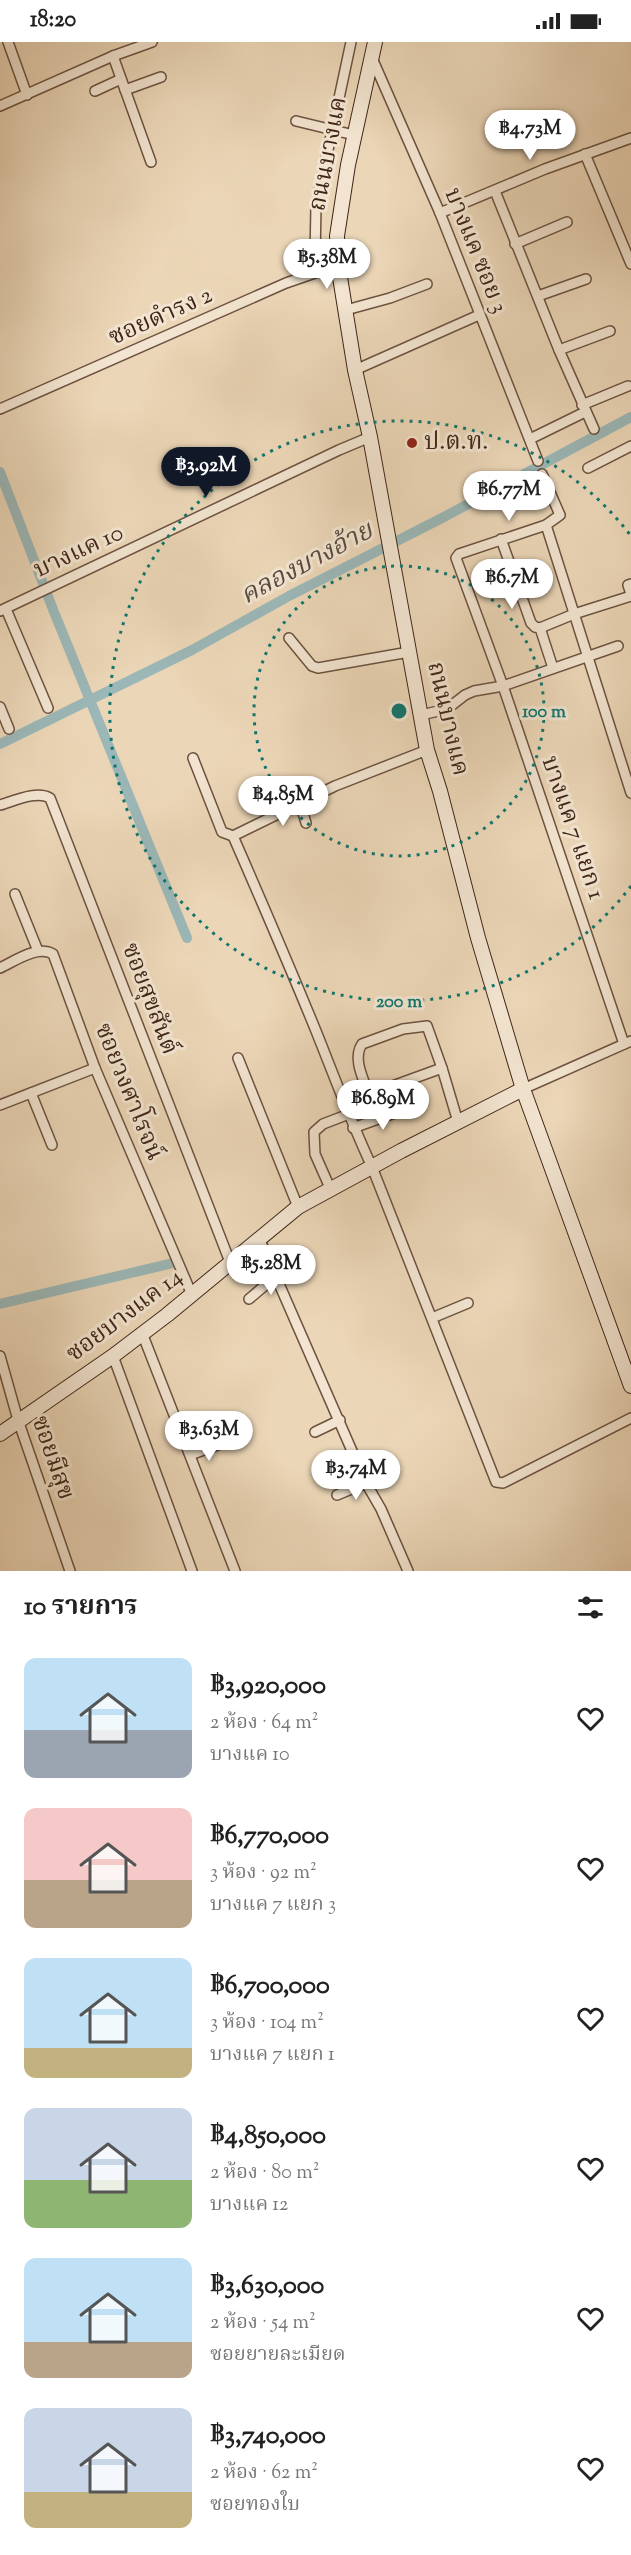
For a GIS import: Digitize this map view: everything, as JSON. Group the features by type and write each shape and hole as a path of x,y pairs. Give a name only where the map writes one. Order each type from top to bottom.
{"main road":[{"name":"ถนนบางแค","path":"375,42 341,207 337,236 338,265 355,370 370,437 427,750 440,791 478,938 524,1089 631,1386"},
{"name":"ซอยบางแค 14","path":"0,1434 112,1356 192,1296 298,1207 330,1188 524,1089"}],"street":[{"path":"8,42 27,95"},
{"path":"0,106 112,56 131,45 152,42"},
{"path":"315,258 315,218 331,130 351,42"},
{"path":"112,56 151,162"},
{"name":"บางแค ซอย 3","path":"372,57 440,213 538,461"},
{"path":"125,90 161,77"},
{"path":"95,91 121,79"},
{"path":"296,121 354,135"},
{"path":"440,213 585,154 631,138"},
{"path":"585,154 631,264"},
{"path":"495,191 559,350 594,429"},
{"path":"516,244 567,222"},
{"name":"ซอยดำรง 2","path":"0,409 286,283 338,265"},
{"path":"538,296 586,279"},
{"path":"346,310 390,298 427,284"},
{"path":"355,370 479,315"},
{"path":"559,350 610,331"},
{"path":"530,439 628,386"},
{"name":"บางแค 10","path":"3,610 370,437"},
{"path":"588,468 631,446"},
{"path":"542,474 560,515 546,525 501,539 531,623 540,628 553,668"},
{"path":"546,525 631,793"},
{"name":"บางแค 7 แยก 1","path":"501,539 459,554 456,558 628,1043"},
{"path":"540,628 631,595 628,585 631,584"},
{"path":"3,610 48,708"},
{"path":"289,638 312,666 318,668 409,652"},
{"path":"422,715 447,709 474,691 503,686 618,646"},
{"path":"0,707 9,729"},
{"path":"193,758 222,832 233,836 335,786 427,750"},
{"name":"ซอยสุขสันต์","path":"0,805 37,795 50,798 230,1262"},
{"path":"300,803 306,823"},
{"path":"233,836 346,1104 353,1128 372,1167 496,1482 503,1483 631,1418"},
{"path":"0,968 38,951 15,894"},
{"name":"ซอยวงศาโรจน์","path":"38,951 46,950 53,954 95,1068 192,1296"},
{"path":"369,1095 357,1058 362,1044 403,1029 427,1026 458,1122"},
{"path":"524,1089 628,1043"},
{"path":"238,1058 298,1207"},
{"path":"0,1104 95,1068"},
{"path":"346,1104 442,1068"},
{"path":"31,1093 52,1145"},
{"path":"353,1128 403,1110"},
{"path":"330,1188 315,1154 314,1132 323,1124 349,1114"},
{"path":"260,1239 366,1483 381,1509 408,1571"},
{"path":"249,1299 276,1276"},
{"path":"432,1318 468,1303"},
{"path":"142,1333 235,1571"},
{"name":"ซอยมีสุข","path":"0,1356 18,1420 70,1571"},
{"path":"112,1356 192,1571"},
{"path":"315,1432 340,1420"},
{"path":"190,1455 220,1444"},
{"path":"337,1495 366,1483"}],"waterway":[{"name":"คลองบางอ้าย","path":"0,744 192,650 289,596 442,518 631,417"},
{"path":"0,472 54,612 187,938"},
{"path":"0,1304 173,1263"}],"place":[{"name":"ป.ต.ท.","path":"412,443"}]}
